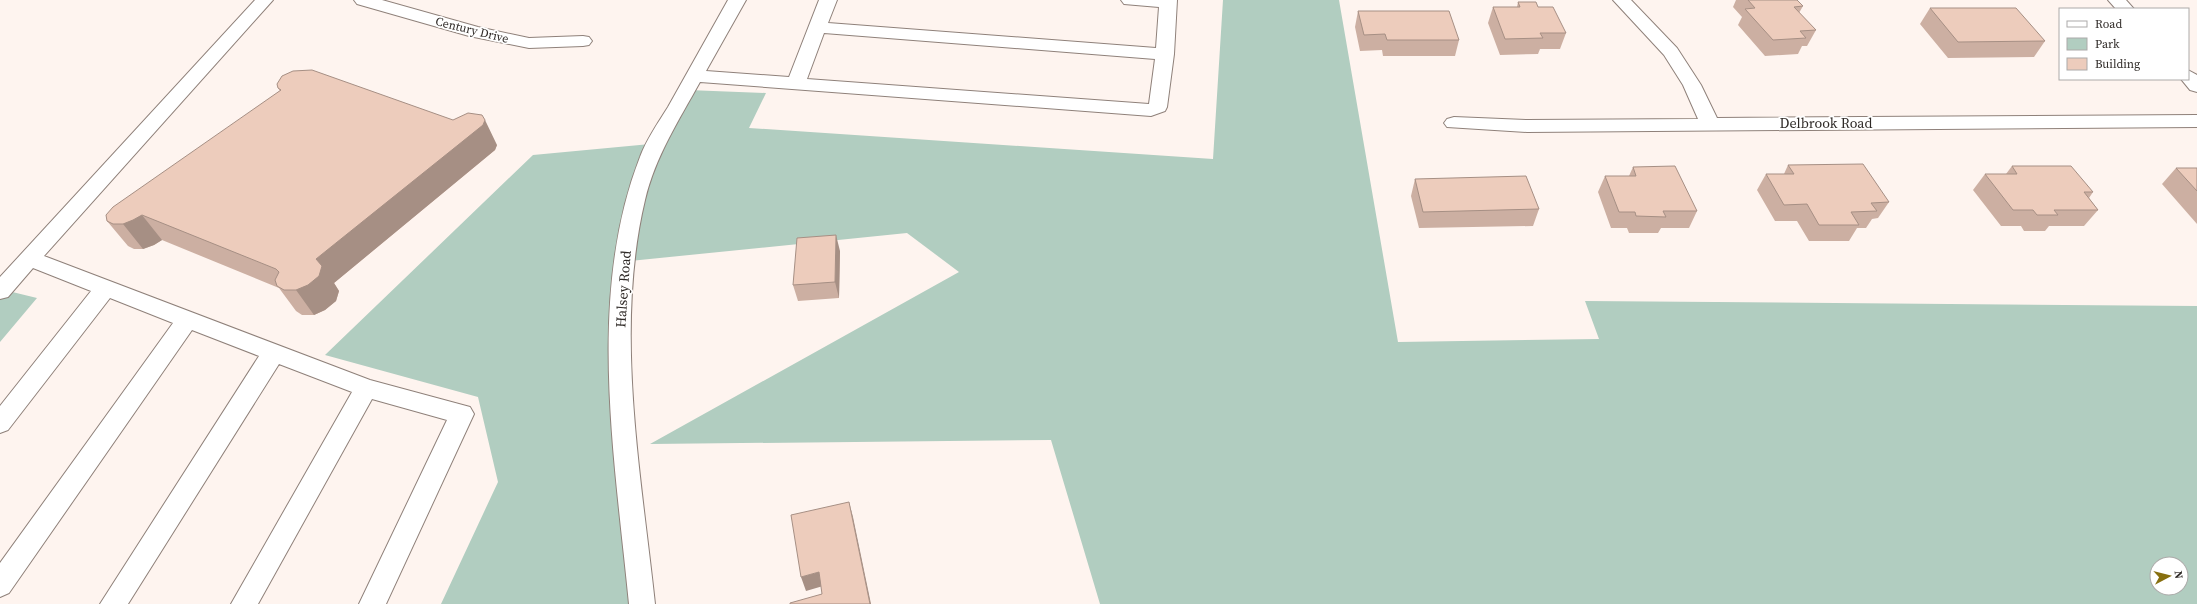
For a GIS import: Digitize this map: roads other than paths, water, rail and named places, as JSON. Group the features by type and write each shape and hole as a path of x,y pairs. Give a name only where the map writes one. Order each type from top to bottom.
{"street":[{"path":"0,291 264,0"},
{"name":"Century Drive","path":"363,0 475,32 529,43 583,41"},
{"name":"Halsey Road","path":"642,604 623,421 620,326 623,261 635,199 650,155 737,0"},
{"path":"796,84 828,0"},
{"path":"693,76 1151,110 1158,107 1165,54 1168,1 1130,0"},
{"path":"1622,0 1671,52 1692,85 1710,124"},
{"path":"2117,0 2124,8"},
{"path":"817,27 1165,54"},
{"path":"2189,77 2197,86"},
{"name":"Delbrook Road","path":"1454,124 1527,126 2197,121"},
{"path":"30,259 366,388 462,414 372,604"},
{"path":"0,423 106,288"},
{"path":"0,585 188,319"},
{"path":"113,604 274,352"},
{"path":"244,604 366,388"}]}
